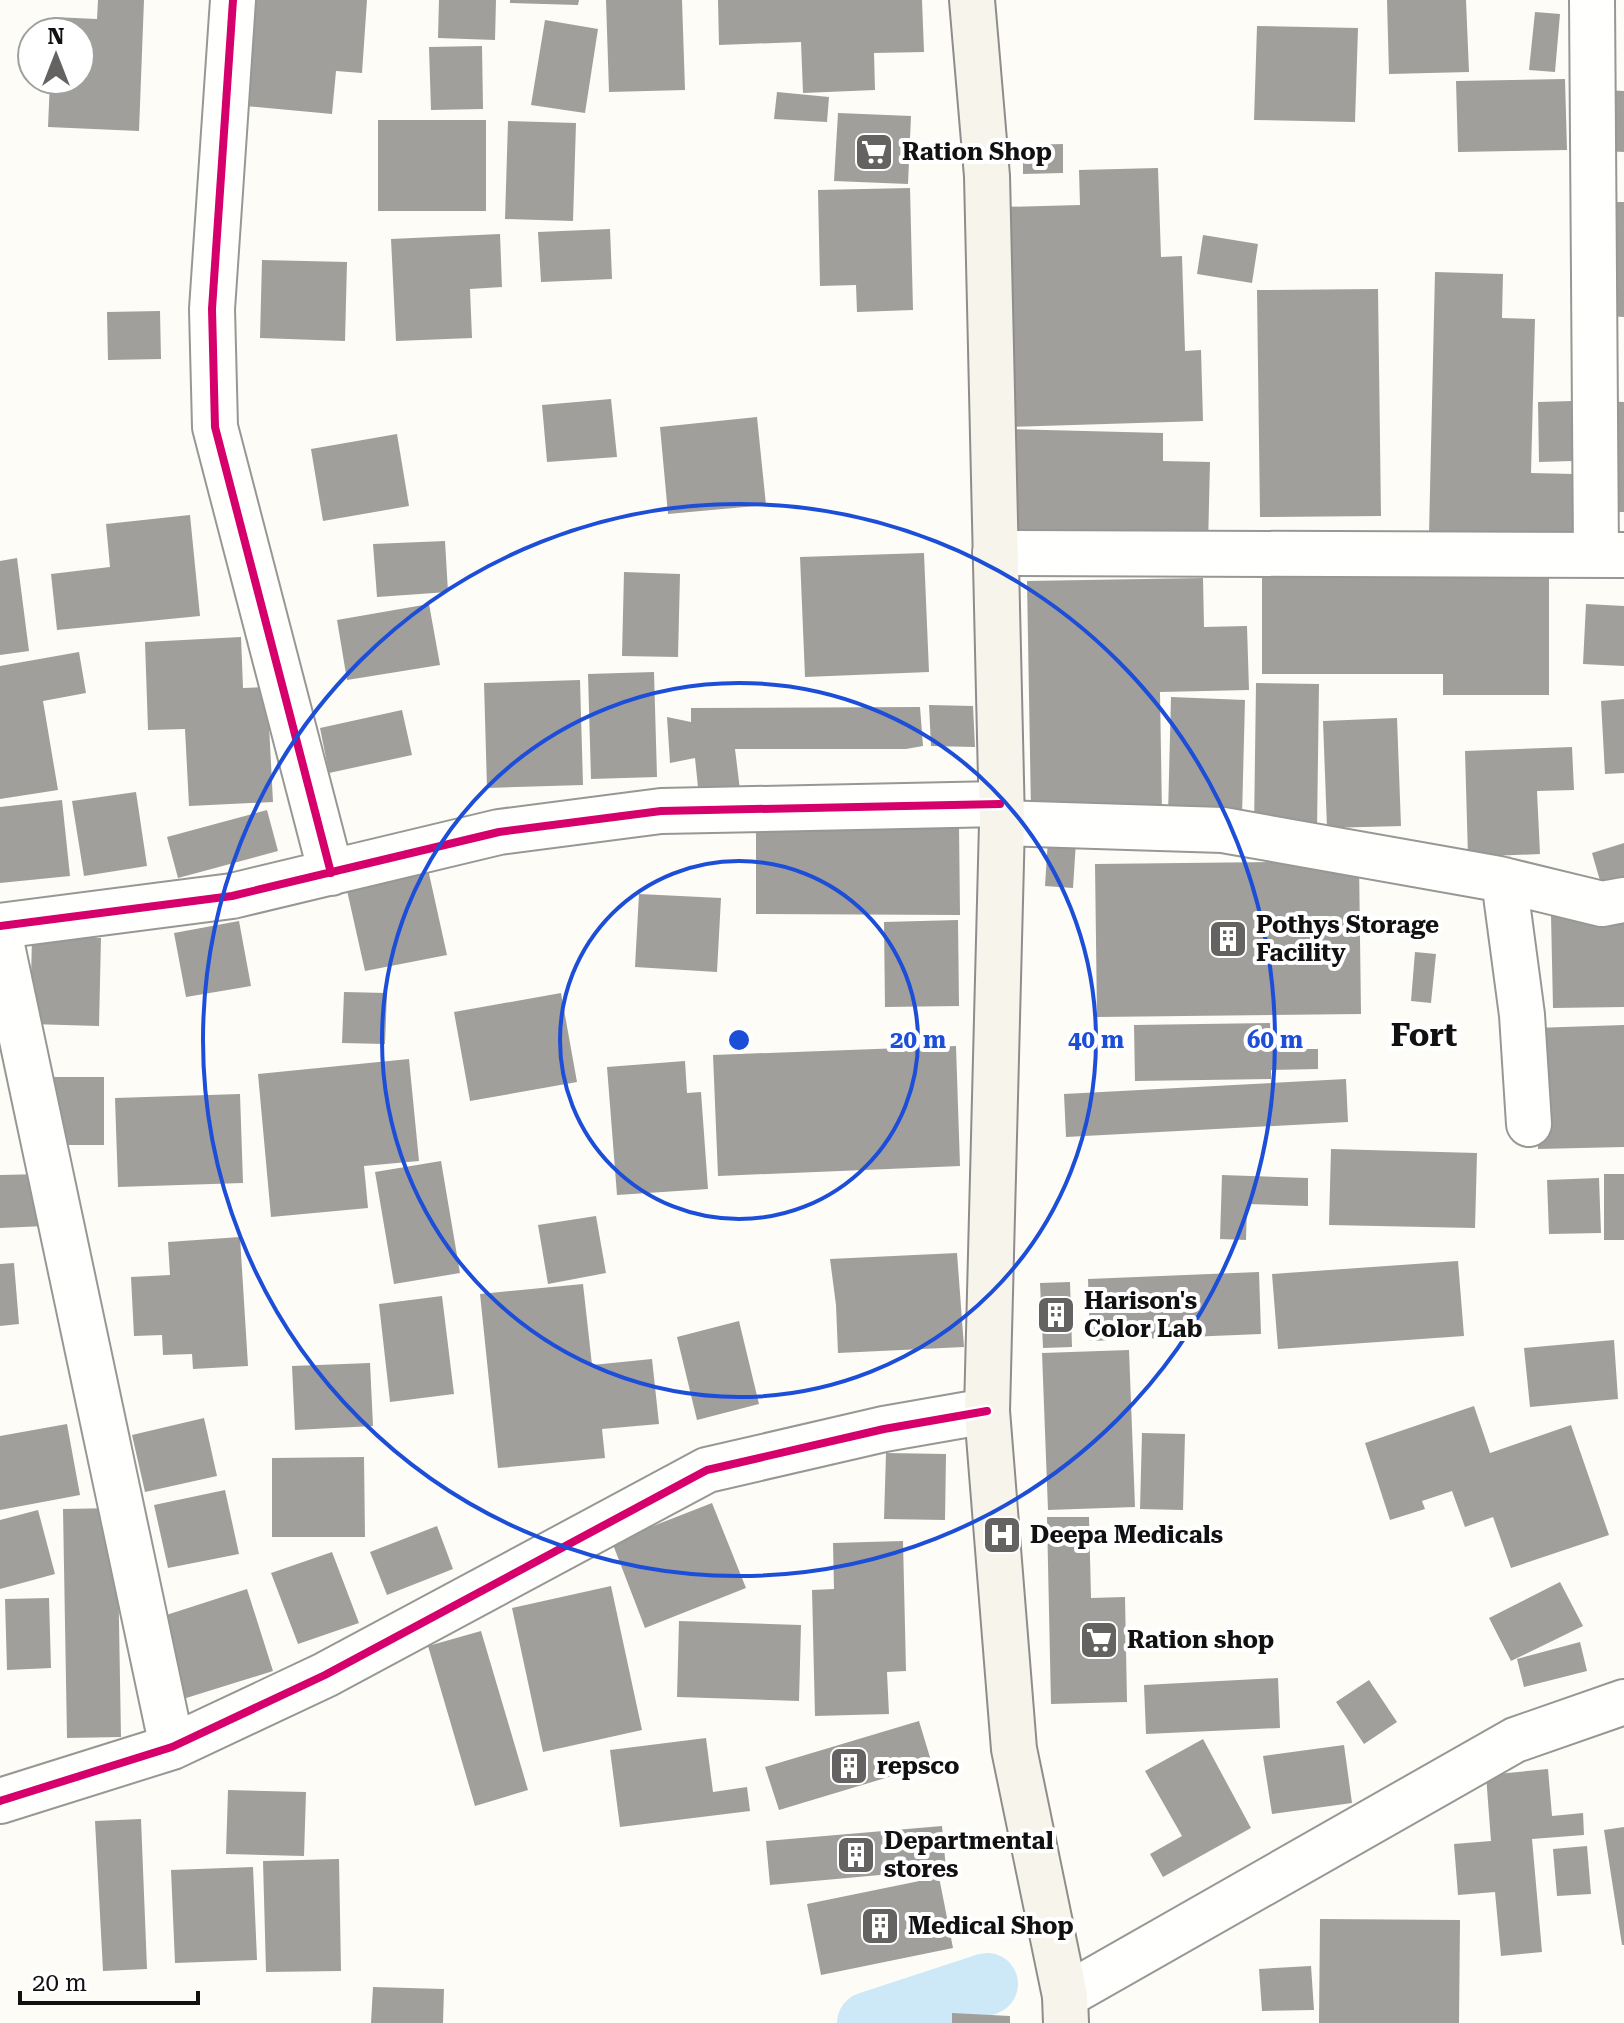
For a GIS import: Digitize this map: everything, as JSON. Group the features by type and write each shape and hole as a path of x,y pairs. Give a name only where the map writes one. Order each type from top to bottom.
{"main road":[{"path":"972,0 987,176 1001,814 987,1411 1014,1749 1066,2010"}],"street":[{"path":"233,0 212,309 215,427 331,873"},
{"path":"995,553 1610,555 1592,0"},
{"path":"0,926 232,896 499,832 661,811 1001,814 1223,830 1504,880 1602,904 1624,900"},
{"path":"1504,880 1522,1015 1529,1124"},
{"path":"0,936 172,1747"},
{"path":"0,1801 172,1747 325,1675 707,1470 884,1429 987,1411"},
{"path":"1066,2010 1515,1740 1624,1702"}],"building":[{"path":"98,0 144,0 139,131 48,127 49,96 96,96"},
{"path":"244,0 367,0 362,73 336,71 332,114 234,105"},
{"path":"439,0 496,0 495,40 438,38"},
{"path":"510,0 579,0 578,5 510,3"},
{"path":"606,0 682,0 685,90 609,92"},
{"path":"718,0 922,0 924,52 874,53 875,90 803,93 801,42 719,45"},
{"path":"1387,0 1466,0 1469,72 1389,74"},
{"path":"1535,12 1560,14 1555,72 1529,70"},
{"path":"545,20 598,29 585,113 531,105"},
{"path":"1257,26 1358,28 1355,122 1254,120"},
{"path":"482,46 483,109 431,110 429,47"},
{"path":"1565,79 1567,150 1458,152 1456,81"},
{"path":"1605,90 1624,91 1624,152 1603,151"},
{"path":"777,92 829,97 827,122 774,119"},
{"path":"838,113 911,116 908,184 834,181"},
{"path":"378,120 486,120 486,211 378,211"},
{"path":"508,121 576,123 573,221 505,219"},
{"path":"1063,144 1063,173 1023,174 1023,145"},
{"path":"1158,168 1161,257 1182,256 1185,351 1201,350 1203,421 1008,427 1002,207 1080,205 1079,170"},
{"path":"910,188 913,310 857,312 856,285 820,286 818,190"},
{"path":"1608,202 1624,202 1624,317 1604,316"},
{"path":"610,229 612,279 541,282 538,232"},
{"path":"500,234 502,287 470,289 472,338 396,341 391,239"},
{"path":"1203,235 1258,244 1252,283 1197,274"},
{"path":"262,260 347,262 345,341 260,338"},
{"path":"1435,272 1503,274 1502,318 1535,319 1531,473 1574,474 1572,538 1429,534"},
{"path":"1378,289 1381,516 1260,517 1257,290"},
{"path":"160,311 161,359 108,360 107,312"},
{"path":"611,399 617,457 547,462 542,405"},
{"path":"1572,401 1573,461 1539,462 1538,402"},
{"path":"1603,401 1624,402 1624,512 1601,512"},
{"path":"757,417 766,505 668,514 660,427"},
{"path":"1010,429 1163,433 1163,461 1210,462 1208,546 1007,542"},
{"path":"397,434 409,506 323,521 311,449"},
{"path":"190,515 200,616 57,630 51,574 110,567 106,524"},
{"path":"445,541 448,592 377,597 373,544"},
{"path":"924,553 929,672 805,677 800,557"},
{"path":"17,558 29,651 0,655 0,561"},
{"path":"1262,571 1549,571 1549,695 1443,695 1443,674 1262,674"},
{"path":"624,572 680,574 678,657 622,656"},
{"path":"1203,578 1204,627 1247,626 1249,690 1160,692 1162,814 1031,811 1027,581"},
{"path":"429,604 440,665 347,680 337,620"},
{"path":"1586,604 1624,606 1624,666 1583,664"},
{"path":"241,637 243,688 267,687 273,802 189,806 185,729 148,730 145,642"},
{"path":"79,652 86,693 43,701 58,790 0,799 0,666"},
{"path":"654,672 657,777 591,779 588,674"},
{"path":"580,680 583,785 487,788 484,683"},
{"path":"1256,683 1319,684 1317,831 1254,830"},
{"path":"1171,697 1245,700 1242,817 1168,815"},
{"path":"1624,699 1624,773 1605,774 1601,701"},
{"path":"929,705 973,706 975,747 931,746"},
{"path":"920,707 923,746 906,749 735,749 740,790 698,787 695,758 670,763 667,717 691,722 691,708"},
{"path":"402,710 412,755 329,773 320,728"},
{"path":"1397,718 1401,826 1327,828 1323,721"},
{"path":"1572,747 1574,790 1537,791 1540,854 1468,857 1465,751"},
{"path":"136,792 147,866 84,876 72,801"},
{"path":"62,800 70,876 0,883 0,807"},
{"path":"267,810 278,851 178,878 167,837"},
{"path":"959,825 960,915 756,914 756,826"},
{"path":"1048,839 1076,841 1073,888 1045,886"},
{"path":"1624,843 1624,892 1605,898 1592,853"},
{"path":"426,860 447,955 365,971 344,877"},
{"name":"Pothys Storage Facility","path":"1359,861 1361,1014 1097,1017 1095,864"},
{"path":"639,894 721,898 717,972 635,967"},
{"path":"1624,914 1624,1007 1553,1008 1551,915"},
{"path":"958,920 959,1006 885,1007 884,922"},
{"path":"239,921 251,986 186,997 174,933"},
{"path":"32,936 101,938 99,1026 30,1024"},
{"path":"1415,952 1436,954 1431,1003 1411,1001"},
{"path":"344,992 387,993 385,1044 342,1043"},
{"path":"561,993 577,1082 470,1101 454,1012"},
{"path":"1270,1023 1271,1049 1318,1049 1318,1069 1271,1070 1271,1079 1135,1081 1134,1025"},
{"path":"1624,1025 1624,1147 1538,1149 1534,1028"},
{"path":"956,1046 960,1166 718,1176 713,1055"},
{"path":"409,1059 419,1161 364,1166 368,1208 271,1217 258,1074"},
{"path":"685,1061 687,1093 701,1092 708,1189 617,1195 607,1067"},
{"path":"51,1077 104,1077 104,1145 51,1145"},
{"path":"1346,1079 1348,1122 1066,1137 1064,1094"},
{"path":"240,1094 243,1183 118,1187 115,1098"},
{"path":"1331,1149 1477,1153 1475,1228 1329,1225"},
{"path":"441,1161 460,1273 394,1284 375,1172"},
{"path":"43,1174 45,1226 0,1228 0,1175"},
{"path":"1604,1174 1624,1174 1624,1240 1604,1240"},
{"path":"1222,1175 1308,1178 1308,1206 1247,1204 1246,1240 1220,1239"},
{"path":"1599,1178 1601,1233 1549,1234 1547,1180"},
{"path":"596,1216 606,1273 548,1284 538,1225"},
{"path":"240,1237 248,1366 193,1369 192,1354 163,1355 162,1335 134,1336 131,1277 170,1275 168,1242"},
{"path":"957,1253 964,1347 838,1353 830,1259"},
{"path":"1458,1261 1464,1336 1278,1349 1272,1274"},
{"path":"14,1263 19,1324 0,1326 0,1264"},
{"path":"1259,1272 1261,1334 1090,1341 1088,1279"},
{"name":"Harison's Color Lab","path":"1070,1282 1072,1347 1043,1348 1040,1283"},
{"path":"583,1284 592,1365 652,1359 659,1424 602,1429 605,1458 498,1468 480,1294"},
{"path":"442,1296 454,1394 390,1402 379,1304"},
{"path":"739,1321 759,1404 697,1420 677,1337"},
{"path":"1614,1340 1618,1399 1530,1407 1524,1348"},
{"path":"1129,1350 1135,1507 1048,1510 1042,1353"},
{"path":"370,1363 373,1426 295,1430 292,1366"},
{"path":"1474,1406 1490,1453 1571,1425 1609,1535 1511,1568 1493,1517 1465,1527 1452,1491 1422,1501 1425,1509 1390,1520 1365,1443"},
{"path":"204,1418 217,1476 145,1492 132,1435"},
{"path":"67,1424 80,1495 0,1510 0,1436"},
{"path":"1142,1433 1185,1434 1183,1510 1140,1509"},
{"path":"886,1453 946,1454 945,1520 884,1519"},
{"path":"364,1457 365,1537 272,1537 272,1458"},
{"path":"225,1490 239,1554 168,1568 154,1505"},
{"path":"712,1503 746,1588 645,1628 612,1542"},
{"path":"117,1508 121,1737 67,1738 63,1509"},
{"path":"38,1510 55,1574 0,1589 0,1520"},
{"path":"1047,1517 1089,1517 1091,1598 1125,1597 1127,1702 1051,1704"},
{"path":"437,1526 453,1569 387,1595 370,1552"},
{"path":"903,1541 906,1671 887,1672 889,1714 815,1716 812,1590 834,1589 833,1543"},
{"path":"332,1552 359,1623 298,1644 271,1573"},
{"path":"1560,1582 1583,1626 1511,1661 1489,1618"},
{"path":"611,1586 642,1730 543,1752 512,1608"},
{"path":"247,1589 273,1671 183,1699 157,1618"},
{"path":"49,1598 51,1668 7,1670 5,1599"},
{"path":"679,1621 801,1625 799,1701 677,1697"},
{"path":"481,1631 528,1790 475,1806 428,1646"},
{"path":"1580,1642 1587,1671 1524,1687 1517,1659"},
{"path":"1278,1678 1280,1728 1146,1734 1144,1685"},
{"path":"1369,1680 1397,1722 1364,1744 1336,1702"},
{"name":"repsco","path":"919,1721 932,1764 779,1810 765,1767"},
{"path":"706,1738 713,1792 747,1787 750,1811 620,1827 610,1750"},
{"path":"1203,1739 1251,1828 1163,1877 1150,1854 1182,1836 1145,1771"},
{"path":"1344,1745 1352,1803 1272,1814 1263,1756"},
{"path":"1548,1769 1552,1816 1583,1813 1584,1835 1532,1839 1542,1952 1501,1956 1495,1892 1458,1895 1454,1844 1491,1841 1486,1775"},
{"path":"228,1790 306,1792 304,1856 226,1854"},
{"path":"141,1819 147,1969 103,1971 95,1821"},
{"name":"Departmental stores","path":"942,1826 946,1869 770,1885 766,1841"},
{"path":"1624,1827 1624,1945 1622,1945 1604,1830"},
{"path":"1587,1846 1591,1894 1557,1896 1553,1849"},
{"path":"339,1859 341,1971 266,1972 263,1861"},
{"path":"253,1867 257,1960 175,1963 171,1870"},
{"name":"Medical Shop","path":"939,1877 953,1948 821,1975 807,1904"},
{"path":"1320,1919 1460,1920 1459,2023 1319,2023"},
{"path":"1311,1966 1314,2010 1262,2011 1259,1969"},
{"path":"373,1987 444,1989 443,2023 371,2023"},
{"path":"952,2013 1010,2016 1010,2023 952,2023"}],"waterway":[{"path":"868,2023 987,1984"}],"cycle path":[{"path":"233,0 212,309 215,427 331,873"},
{"path":"0,926 232,896 499,832 661,811 1000,804"},
{"path":"0,1801 172,1747 325,1675 707,1470 884,1429 987,1411"}],"place":[{"name":"Ration Shop","path":"874,152"},
{"name":"Pothys Storage Facility","path":"1228,939"},
{"name":"Harison's Color Lab","path":"1056,1315"},
{"name":"Deepa Medicals","path":"1002,1535"},
{"name":"Ration shop","path":"1099,1640"},
{"name":"repsco","path":"849,1766"},
{"name":"Departmental stores","path":"856,1855"},
{"name":"Medical Shop","path":"880,1926"}],"district":[{"name":"Fort","path":"1424,1035"}]}
